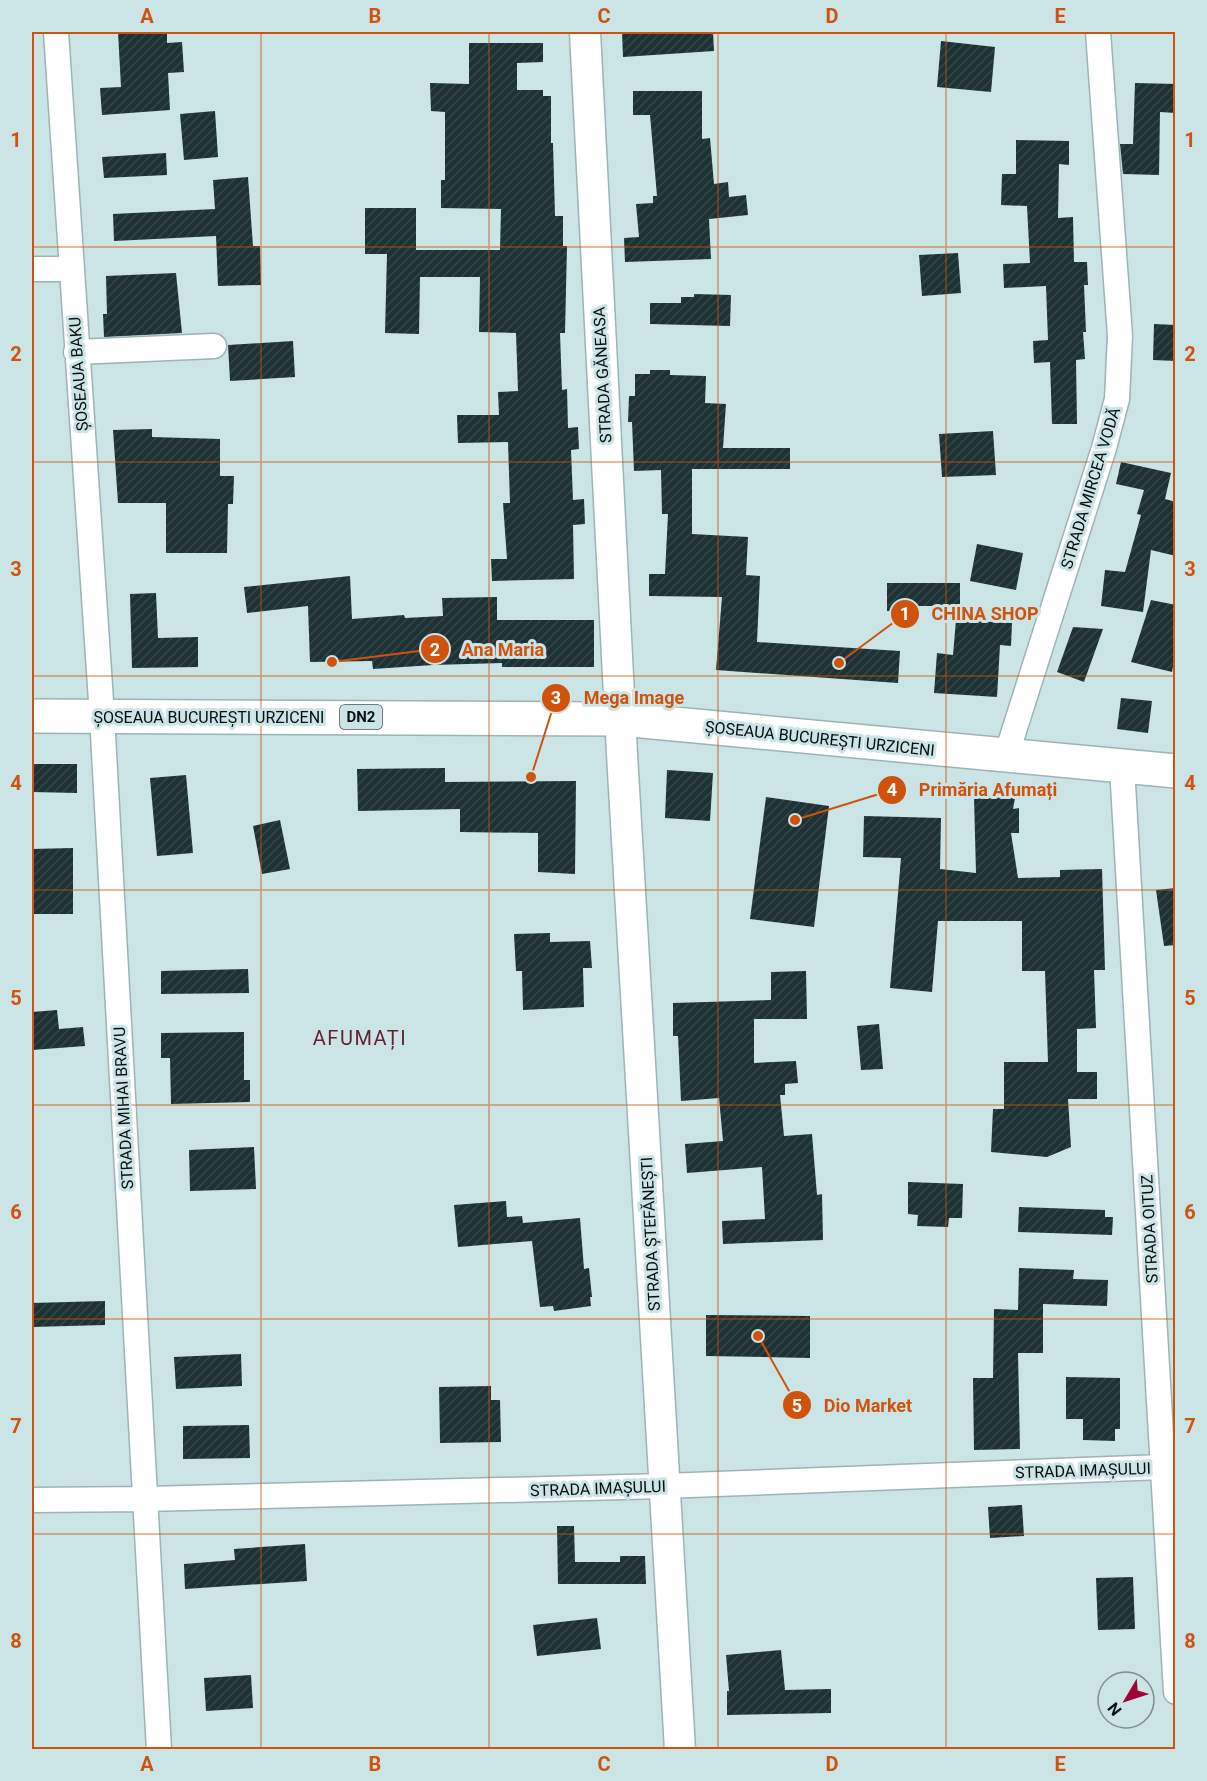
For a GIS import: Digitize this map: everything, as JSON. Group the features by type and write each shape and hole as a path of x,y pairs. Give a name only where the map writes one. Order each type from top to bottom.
{"highway":[{"name":"ȘOSEAUA BUCUREȘTI URZICENI","path":"32,716 621,719 1176,771"}],"main road":[{"name":"STRADA GĂNEASA","path":"585,32 621,719"},
{"name":"STRADA ȘTEFĂNEȘTI","path":"621,719 680,1749"}],"street":[{"name":"ȘOSEAUA BAKU","path":"56,32 70,269 102,716"},
{"name":"STRADA MIRCEA VODĂ","path":"1006,756 1104,448 1117,399 1120,336 1098,32"},
{"path":"32,269 70,269"},
{"path":"76,352 214,346"},
{"name":"STRADA MIHAI BRAVU","path":"102,716 159,1749"},
{"name":"STRADA OITUZ","path":"1122,767 1176,1692"},
{"name":"STRADA IMAȘULUI","path":"32,1500 664,1486 1163,1467"}],"building":[{"path":"118,32 167,32 167,43 182,42 184,72 168,73 170,110 102,115 100,88 121,87"},
{"path":"622,32 713,32 714,51 623,57"},
{"path":"941,41 995,47 991,92 937,87"},
{"path":"469,43 543,43 543,62 517,63 517,90 543,90 543,96 551,96 555,216 563,216 563,246 567,246 565,333 560,333 562,390 567,389 568,428 578,427 579,449 571,450 573,500 584,499 585,524 573,525 574,579 492,581 491,559 507,559 503,503 510,503 508,442 458,443 457,415 499,415 498,392 518,391 516,333 479,332 480,277 420,277 419,334 385,333 387,254 365,254 365,208 416,208 416,250 500,250 501,209 441,208 441,180 445,180 445,112 431,111 430,83 469,84"},
{"path":"1135,83 1176,84 1176,113 1160,112 1159,175 1123,174 1120,144 1133,144"},
{"path":"633,91 702,91 702,139 710,138 714,184 728,182 729,197 746,195 748,215 709,219 711,259 625,262 624,238 639,237 636,204 653,203 653,196 657,196 650,115 633,115"},
{"path":"215,111 218,157 184,160 180,114"},
{"path":"1016,140 1069,141 1069,165 1059,164 1058,218 1073,217 1074,262 1087,262 1088,285 1084,285 1085,359 1076,360 1077,424 1052,424 1050,362 1034,363 1033,341 1048,340 1046,286 1004,288 1003,264 1030,263 1027,206 1001,205 1002,174 1016,174"},
{"path":"166,153 167,175 104,178 102,157"},
{"path":"248,177 253,246 260,246 261,285 218,286 216,236 114,241 113,214 215,209 213,180"},
{"path":"958,253 961,293 922,296 919,255"},
{"path":"176,273 182,333 104,337 103,314 107,314 106,276"},
{"path":"694,294 731,295 730,326 650,324 650,303 681,303 681,297 694,297"},
{"path":"1154,324 1176,325 1176,361 1153,360"},
{"path":"293,341 295,377 230,381 228,345"},
{"path":"650,370 670,370 670,375 706,376 705,403 726,404 723,448 790,448 790,469 692,469 692,534 748,537 746,575 760,576 757,642 900,651 898,683 716,670 722,597 649,596 649,574 665,574 668,514 662,514 661,470 634,471 632,422 628,422 629,396 635,396 635,374 650,374"},
{"path":"152,429 152,437 220,439 220,476 234,476 233,504 228,504 227,553 166,553 166,503 118,503 113,430"},
{"path":"993,431 996,475 942,477 939,434"},
{"path":"1121,462 1171,473 1165,499 1176,502 1176,556 1151,550 1143,612 1101,606 1105,570 1125,572 1141,515 1137,514 1144,490 1116,484"},
{"path":"977,544 1023,553 1016,590 970,581"},
{"path":"350,576 352,619 404,615 405,618 443,616 442,598 497,597 497,620 594,620 594,667 502,667 502,663 373,669 372,661 310,662 308,606 247,613 244,587"},
{"path":"887,583 960,583 960,606 915,606 915,611 887,611"},
{"path":"156,593 158,638 198,637 198,667 132,668 130,594"},
{"path":"1151,600 1176,605 1176,649 1172,672 1131,662"},
{"path":"956,620 1012,623 1011,646 1000,645 997,697 934,693 937,653 953,655"},
{"path":"1073,627 1103,629 1084,682 1057,672"},
{"path":"1121,698 1152,701 1148,733 1117,729"},
{"path":"32,764 77,764 77,793 32,792"},
{"path":"445,768 445,782 576,781 575,874 538,872 538,833 460,832 460,809 358,811 357,769"},
{"path":"667,770 713,773 710,821 665,818"},
{"path":"186,775 193,853 157,856 150,778"},
{"path":"766,797 829,806 814,927 750,919"},
{"path":"974,797 1015,798 1013,809 1019,808 1019,833 1011,833 1018,878 1060,877 1060,870 1102,869 1105,970 1094,970 1096,1028 1077,1029 1077,1072 1097,1072 1097,1099 1068,1099 1071,1147 1047,1157 991,1152 993,1109 1004,1109 1004,1062 1048,1062 1045,971 1022,971 1022,921 938,921 932,992 890,988 901,858 863,857 864,816 941,818 940,869 976,873"},
{"path":"280,820 290,869 262,874 253,826"},
{"path":"73,848 73,914 32,914 32,849"},
{"path":"1176,888 1176,945 1164,946 1156,890"},
{"path":"550,933 550,942 590,941 592,968 583,968 584,1007 523,1010 522,971 516,971 514,934"},
{"path":"248,969 249,993 161,994 161,971"},
{"path":"806,971 807,1019 754,1019 754,1063 796,1061 798,1083 785,1084 785,1095 780,1095 784,1136 812,1134 817,1195 822,1194 823,1240 723,1244 722,1221 765,1219 762,1167 687,1173 685,1144 723,1141 719,1098 681,1101 678,1036 673,1036 673,1003 771,1000 771,972"},
{"path":"57,1010 59,1029 83,1027 85,1046 32,1050 32,1012"},
{"path":"879,1024 883,1069 861,1070 857,1026"},
{"path":"244,1032 244,1080 250,1080 250,1102 171,1104 170,1058 161,1058 161,1033"},
{"path":"254,1147 256,1189 190,1191 189,1150"},
{"path":"908,1182 963,1184 962,1218 949,1218 948,1227 917,1226 918,1215 908,1214"},
{"path":"506,1201 507,1217 522,1216 523,1223 580,1218 584,1269 589,1268 591,1306 554,1311 553,1306 540,1307 532,1241 458,1247 454,1205"},
{"path":"1019,1207 1105,1210 1105,1217 1113,1217 1112,1235 1018,1232"},
{"path":"1019,1268 1074,1270 1073,1279 1108,1280 1107,1306 1043,1304 1043,1353 1018,1353 1020,1449 974,1450 973,1378 993,1378 994,1309 1018,1310"},
{"path":"105,1301 105,1325 32,1327 32,1303"},
{"path":"706,1315 810,1316 810,1358 706,1356"},
{"path":"241,1354 242,1386 176,1389 174,1357"},
{"path":"1066,1377 1120,1378 1120,1429 1115,1429 1115,1441 1083,1440 1083,1419 1066,1419"},
{"path":"491,1386 491,1400 500,1400 501,1442 440,1443 439,1387"},
{"path":"249,1425 250,1458 183,1459 183,1426"},
{"path":"1022,1505 1024,1536 990,1538 988,1507"},
{"path":"557,1526 574,1526 575,1562 620,1562 620,1556 645,1556 646,1584 558,1584"},
{"path":"305,1544 307,1581 185,1589 184,1564 235,1560 234,1549"},
{"path":"1133,1577 1135,1629 1098,1630 1096,1578"},
{"path":"597,1618 601,1649 537,1656 533,1625"},
{"path":"781,1650 785,1690 831,1689 831,1713 727,1715 727,1691 729,1691 726,1655"},
{"path":"251,1675 253,1708 206,1711 204,1678"}],"place":[{"name":"Ana Maria","path":"332,662"},
{"name":"CHINA SHOP","path":"839,663"},
{"name":"Mega Image","path":"531,777"},
{"name":"Primăria Afumați","path":"795,820"},
{"name":"Dio Market","path":"758,1336"}],"district":[{"name":"AFUMAȚI","path":"360,1038"}]}
